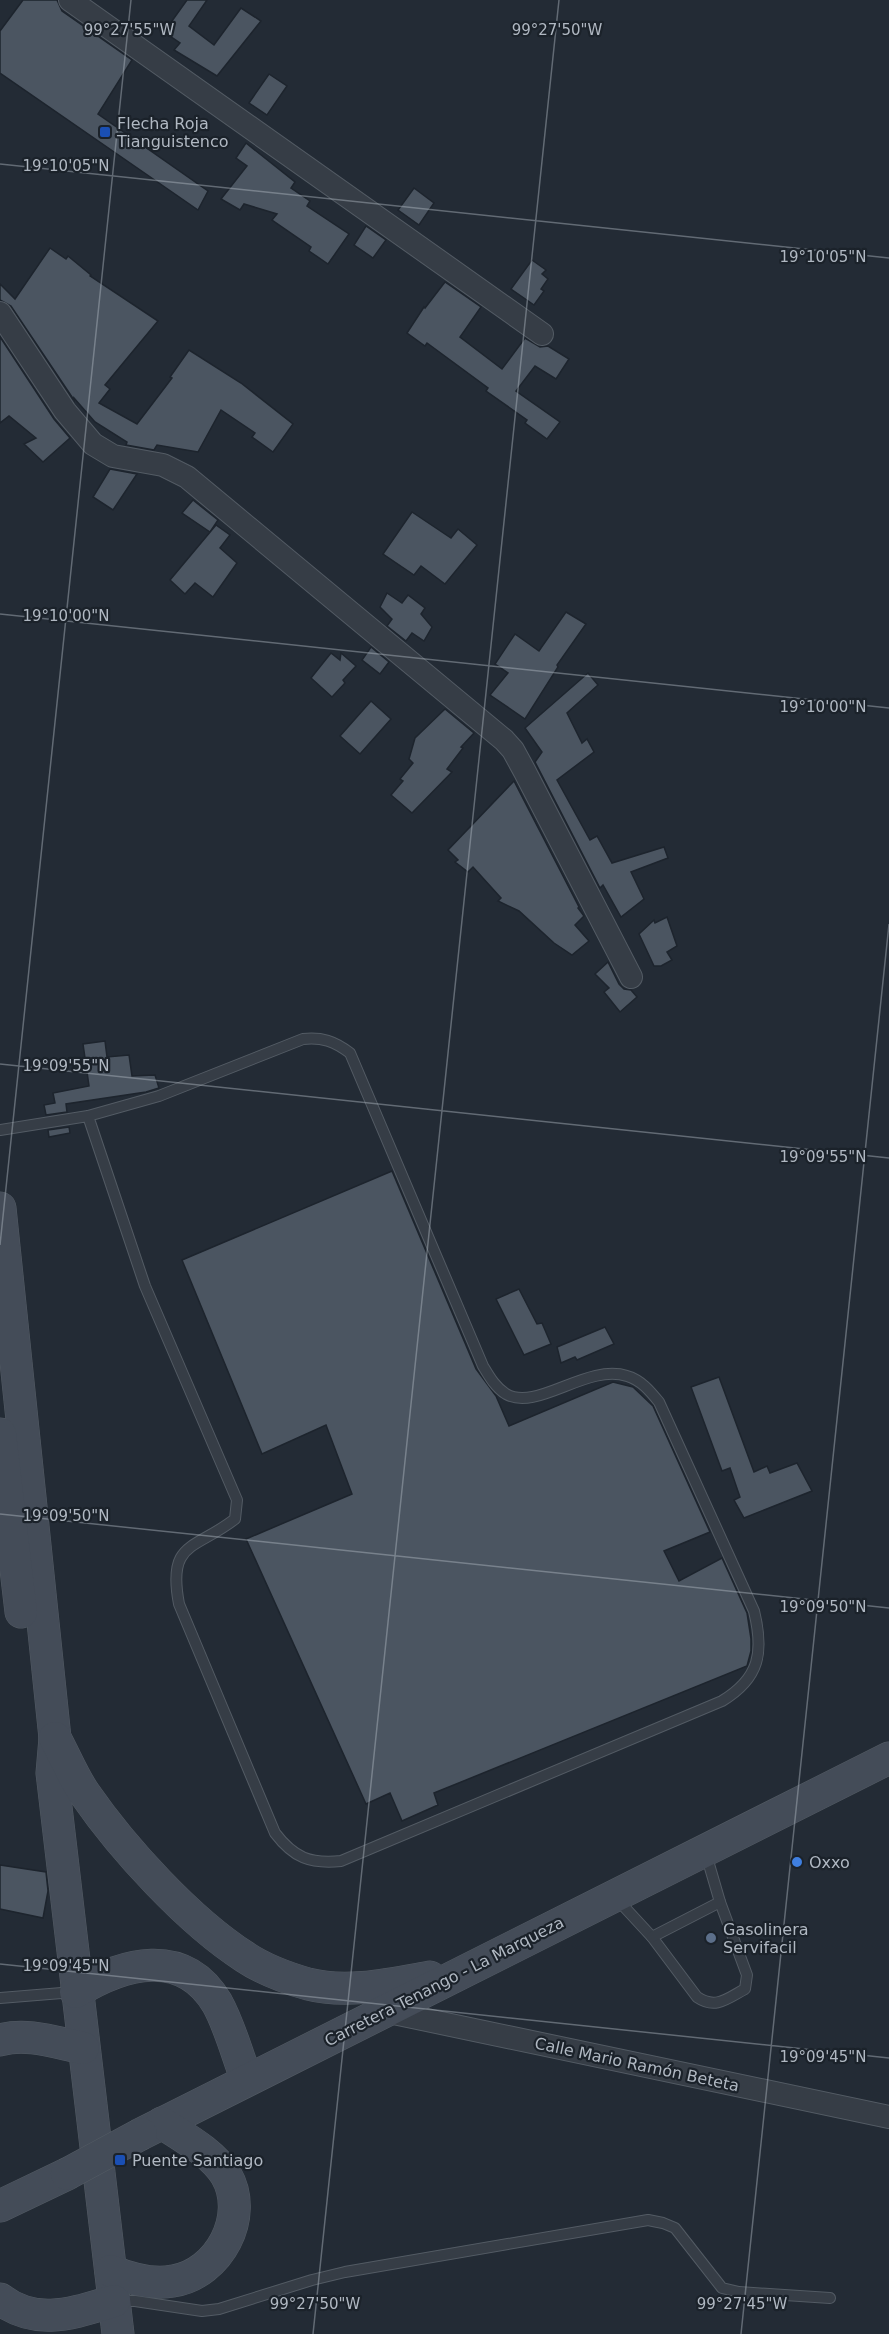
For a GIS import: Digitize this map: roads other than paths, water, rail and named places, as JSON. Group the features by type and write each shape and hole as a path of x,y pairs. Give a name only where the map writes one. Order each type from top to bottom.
{"main road":[{"path":"0,1208 55,1738 52,1773 118,2334"},
{"path":"0,1434 35,1735 52,1773"},
{"path":"55,1738 84,1792 112,1830 158,1881 209,1931 246,1958 309,1984 348,1988 465,1971"},
{"name":"Carretera Tenango - La Marqueza","path":"5,2197 67,2174 247,2080 889,1758"},
{"path":"76,1992 98,1978 128,1967 156,1964 184,1970 202,1984 216,2002 247,2080"},
{"path":"0,2040 33,2038 83,2048"},
{"path":"0,2299 14,2309 33,2315 45,2316 79,2311 112,2286 173,2281 194,2276 222,2248 231,2229 235,2206 232,2188 225,2173 202,2152 152,2129"}],"street":[{"path":"70,0 542,334"},
{"path":"0,314 66,411 93,444 113,456 163,465 187,477 504,740 525,772 631,977"},
{"name":"Calle Mario Ramón Beteta","path":"384,2011 889,2117"}],"lane":[{"path":"0,1130 88,1116 159,1096 303,1039 318,1038 337,1043 350,1053 483,1366 494,1383 508,1394 523,1398 604,1373 627,1376 645,1386 659,1402 754,1611 759,1645 758,1661 749,1680 737,1692 722,1701 341,1861 324,1863 303,1858 287,1849 275,1833 179,1604 175,1585 176,1568 183,1553 191,1545 235,1519 237,1500 145,1286 88,1116"},
{"path":"614,1896 652,1937 697,1997 705,2003 719,2003 745,1989 747,1975 720,1902 705,1850"},
{"path":"652,1937 720,1902"},
{"path":"0,1998 76,1992"},
{"path":"112,2286 135,2301 202,2311 219,2309 345,2272 648,2220 675,2228 722,2288 739,2292 830,2298"}],"place":[{"name":"Flecha Roja Tianguistenco","path":"105,132"},
{"name":"Oxxo","path":"797,1862"},
{"name":"Gasolinera Servifacil","path":"711,1938"},
{"name":"Puente Santiago","path":"120,2160"}]}
